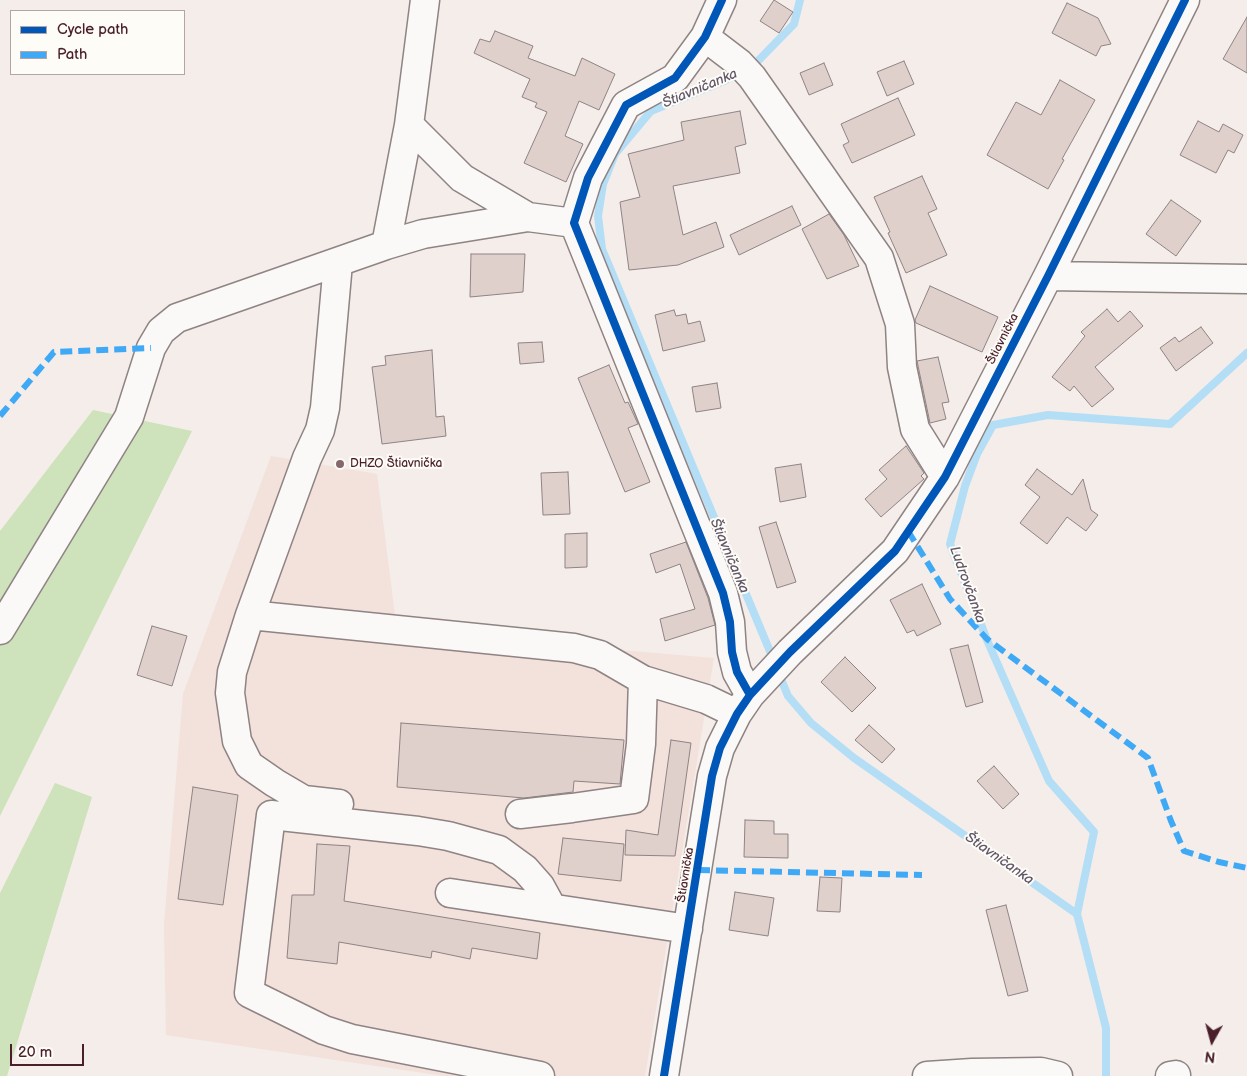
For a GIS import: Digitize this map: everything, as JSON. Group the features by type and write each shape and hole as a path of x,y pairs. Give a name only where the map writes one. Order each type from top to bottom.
{"street":[{"path":"386,245 409,125 425,0"},
{"path":"250,616 574,648 600,655 643,680 706,699 748,699 737,672 732,652 730,622 723,593 574,224 588,178 626,105 675,78 705,37 722,0"},
{"name":"Štiavnička","path":"664,1076 712,776 720,748 748,699 790,652 894,551 945,477 1048,276 1185,0"},
{"path":"705,37 745,70 879,258 900,324 902,367 915,429 945,477"},
{"path":"409,125 462,178 528,217"},
{"path":"0,630 129,417 151,348 161,332 177,318 386,245 423,234 528,217 574,224"},
{"path":"338,263 325,408 320,430 250,616 232,672 230,693 237,741 250,765 275,783 304,800 384,809"},
{"path":"1048,276 1247,279"},
{"path":"520,814 634,799 641,744 643,680"},
{"path":"540,1076 352,1039 324,1030 249,993 271,815 418,831 448,836 499,850 525,869 540,886 552,908"},
{"path":"450,893 688,929"},
{"path":"927,1076 1041,1072 1058,1076"}],"shaded area":[{"path":"271,456 377,474 397,631 714,658 645,1076 444,1076 166,1035 164,924 183,694"}],"green space":[{"path":"93,410 192,431 0,816 0,531"},
{"path":"55,783 92,797 7,1076 0,1076 0,893"}],"building":[{"path":"774,0 793,12 779,33 760,21"},
{"path":"1067,3 1098,18 1111,44 1101,46 1096,56 1052,33"},
{"path":"1247,17 1247,73 1223,59"},
{"path":"495,31 533,46 528,58 575,76 582,58 615,74 599,110 579,101 565,136 583,144 566,182 524,163 547,112 535,107 537,103 522,97 530,79 474,53 480,39 490,42"},
{"path":"904,61 914,84 887,96 877,72"},
{"path":"824,63 833,85 809,95 800,73"},
{"path":"1060,80 1095,100 1062,159 1064,160 1048,189 987,155 1016,102 1041,115"},
{"path":"898,98 915,135 852,163 843,145 849,142 841,124"},
{"path":"740,111 746,144 735,147 740,173 673,186 683,235 716,222 724,247 678,265 629,270 620,202 640,197 628,154 684,140 681,122"},
{"path":"1198,121 1219,132 1223,124 1243,135 1234,153 1228,150 1216,173 1180,155"},
{"path":"922,176 937,209 928,213 947,255 906,273 874,197"},
{"path":"1171,200 1201,221 1176,256 1146,234"},
{"path":"792,206 801,225 739,255 730,235"},
{"path":"829,214 844,235 859,266 827,279 802,229"},
{"path":"471,254 525,254 523,292 470,297"},
{"path":"930,286 998,317 982,352 916,323 915,320"},
{"path":"1107,309 1118,322 1130,311 1143,326 1095,367 1114,389 1092,407 1074,386 1070,391 1052,377 1085,336 1081,332"},
{"path":"674,310 676,316 686,314 688,324 700,321 705,341 663,351 655,315"},
{"path":"1201,327 1213,343 1176,371 1160,348 1175,337 1179,342"},
{"path":"542,342 544,362 520,364 518,343"},
{"path":"432,350 436,417 444,416 446,436 382,444 372,367 386,365 385,356"},
{"path":"938,357 949,402 942,403 946,419 930,423 917,361"},
{"path":"609,365 625,403 628,402 638,424 628,428 650,482 625,492 578,378"},
{"path":"717,383 721,408 696,412 692,387"},
{"path":"906,446 924,473 921,476 924,479 881,517 865,499 887,479 879,470"},
{"path":"801,464 806,497 780,502 775,468"},
{"path":"1037,469 1072,495 1083,479 1091,510 1098,515 1086,531 1067,517 1047,544 1020,523 1040,497 1025,485"},
{"path":"568,472 570,514 543,515 541,473"},
{"path":"776,522 796,582 777,588 759,527"},
{"path":"587,533 587,567 565,568 565,534"},
{"path":"686,542 708,598 715,625 665,641 660,619 695,609 680,564 656,573 650,554"},
{"path":"922,584 941,624 917,636 914,630 907,633 890,600"},
{"path":"152,626 187,636 172,686 137,675"},
{"path":"968,645 983,702 966,707 950,649"},
{"path":"845,657 876,688 852,712 821,682"},
{"path":"401,723 624,740 620,784 574,781 573,792 524,798 397,787"},
{"path":"869,725 895,749 882,763 855,740"},
{"path":"671,740 691,743 675,856 625,855 626,830 658,835"},
{"path":"994,766 1019,794 1003,809 977,781"},
{"path":"193,787 238,795 223,905 178,899"},
{"path":"745,820 774,821 774,834 788,834 788,858 744,857"},
{"path":"563,838 624,844 621,881 558,874"},
{"path":"317,844 350,846 344,901 540,933 537,959 472,948 470,959 432,951 431,958 339,942 337,964 287,958 292,895 314,895"},
{"path":"820,877 842,878 840,912 817,911"},
{"path":"735,892 774,898 768,936 729,930"},
{"path":"1006,905 1028,991 1008,996 986,910"}],"waterway":[{"name":"Štiavničanka","path":"774,661 602,249 598,216 603,184 615,154 651,111 726,80 752,67 794,24 800,0"},
{"name":"Ludrovčanka","path":"1077,914 1094,832 1049,781 987,640 950,544 965,486 977,454 993,425 1048,415 1170,424 1247,353"},
{"name":"Štiavničanka","path":"778,672 788,696 811,723 854,758 1077,914 1106,1028 1106,1076"}],"marked path":[{"path":"0,416 54,352 151,348"},
{"path":"908,531 950,599 987,639 1148,758 1184,851 1219,862 1247,868"},
{"path":"698,870 922,875"}],"cycle path":[{"path":"722,0 705,37 675,78 626,105 588,178 574,223 723,593 730,622 732,652 737,672 750,695"},
{"path":"664,1076 712,776 720,748 737,714 750,695 790,652 895,551 945,477 1048,276 1185,0"}],"place":[{"name":"DHZO Štiavnička","path":"340,464"}]}
